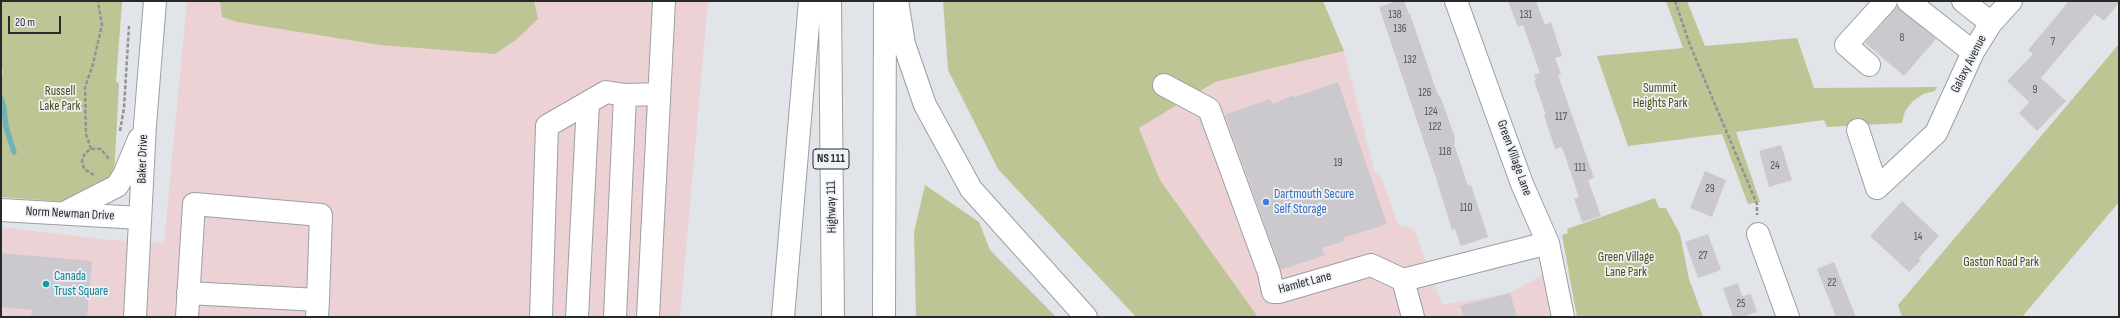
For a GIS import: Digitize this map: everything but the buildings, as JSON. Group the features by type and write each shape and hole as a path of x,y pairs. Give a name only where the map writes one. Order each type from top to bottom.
{"main road":[{"name":"Baker Drive","path":"135,317 145,125 155,1"},
{"path":"648,317 664,1"},
{"path":"783,317 810,1"},
{"name":"Highway 111","path":"830,1 833,317"},
{"path":"884,1 884,317"},
{"path":"897,1 904,44 925,105 971,189 1086,317"},
{"name":"Green Village Lane","path":"1456,1 1522,184 1548,243 1563,317"},
{"path":"1869,65 1846,45 1886,1"},
{"path":"1908,1 1973,52"},
{"path":"1963,1 1991,22"},
{"name":"Galaxy Avenue","path":"1858,130 1876,188 1936,133 1973,52 1991,22 2011,1"},
{"name":"Hamlet Lane","path":"1164,85 1209,109 1269,273 1273,292 1279,292 1371,265 1403,280"},
{"path":"542,317 547,126 606,92 625,95 659,94"},
{"path":"615,317 625,95"},
{"path":"577,317 588,103"},
{"path":"63,214 117,186 124,174 145,125"},
{"path":"187,317 188,293 194,204 321,215 318,309 188,293"},
{"name":"Norm Newman Drive","path":"1,210 140,218"},
{"path":"1758,234 1788,317"},
{"path":"1414,317 1403,280 1548,243"}],"path":[{"path":"91,149 86,134 85,87 93,64 102,25 98,1"},
{"path":"1675,1 1690,45 1757,204 1758,234"},
{"path":"119,137 124,108 129,26"},
{"path":"96,176 90,174 83,166 85,153 91,149 101,149 110,161 113,155"}],"shaded area":[{"path":"187,1 708,1 680,317 1,317 1,227 110,240 164,243"},
{"path":"1344,51 1374,170 1381,176 1398,225 1414,229 1442,305 1510,293 1546,273 1552,317 1258,317 1160,180 1139,128 1215,82"}],"green space":[{"name":"Russell Lake Park","path":"1,1 122,2 116,82 119,83 113,197 105,205 1,197 1,84 3,71 1,64"},
{"path":"220,1 534,1 538,19 517,39 495,54 380,45 237,22 222,17"},
{"path":"943,1 1323,1 1344,51 1215,82 1139,128 1160,180 1258,317 1136,317 998,169 948,70"},
{"name":"Summit Heights Park","path":"1666,1 1687,1 1705,46 1797,38 1814,88 1937,87 1935,91 1923,94 1913,101 1905,111 1902,123 1827,127 1824,120 1736,132 1760,202 1748,204 1722,134 1628,146 1597,56 1683,48"},
{"name":"Gaston Road Park","path":"2119,44 2119,202 2022,317 1902,317 1898,305"},
{"path":"925,185 979,222 990,250 1056,317 916,317 914,232"},
{"name":"Green Village Lane Park","path":"1655,198 1659,208 1666,208 1680,234 1689,279 1703,317 1577,317 1562,235 1568,233 1567,229"}],"waterway":[{"path":"1,98 6,127 14,152"}],"place":[{"name":"Dartmouth Secure Self Storage","path":"1266,202"},
{"name":"Canada Trust Square","path":"46,284"}]}
